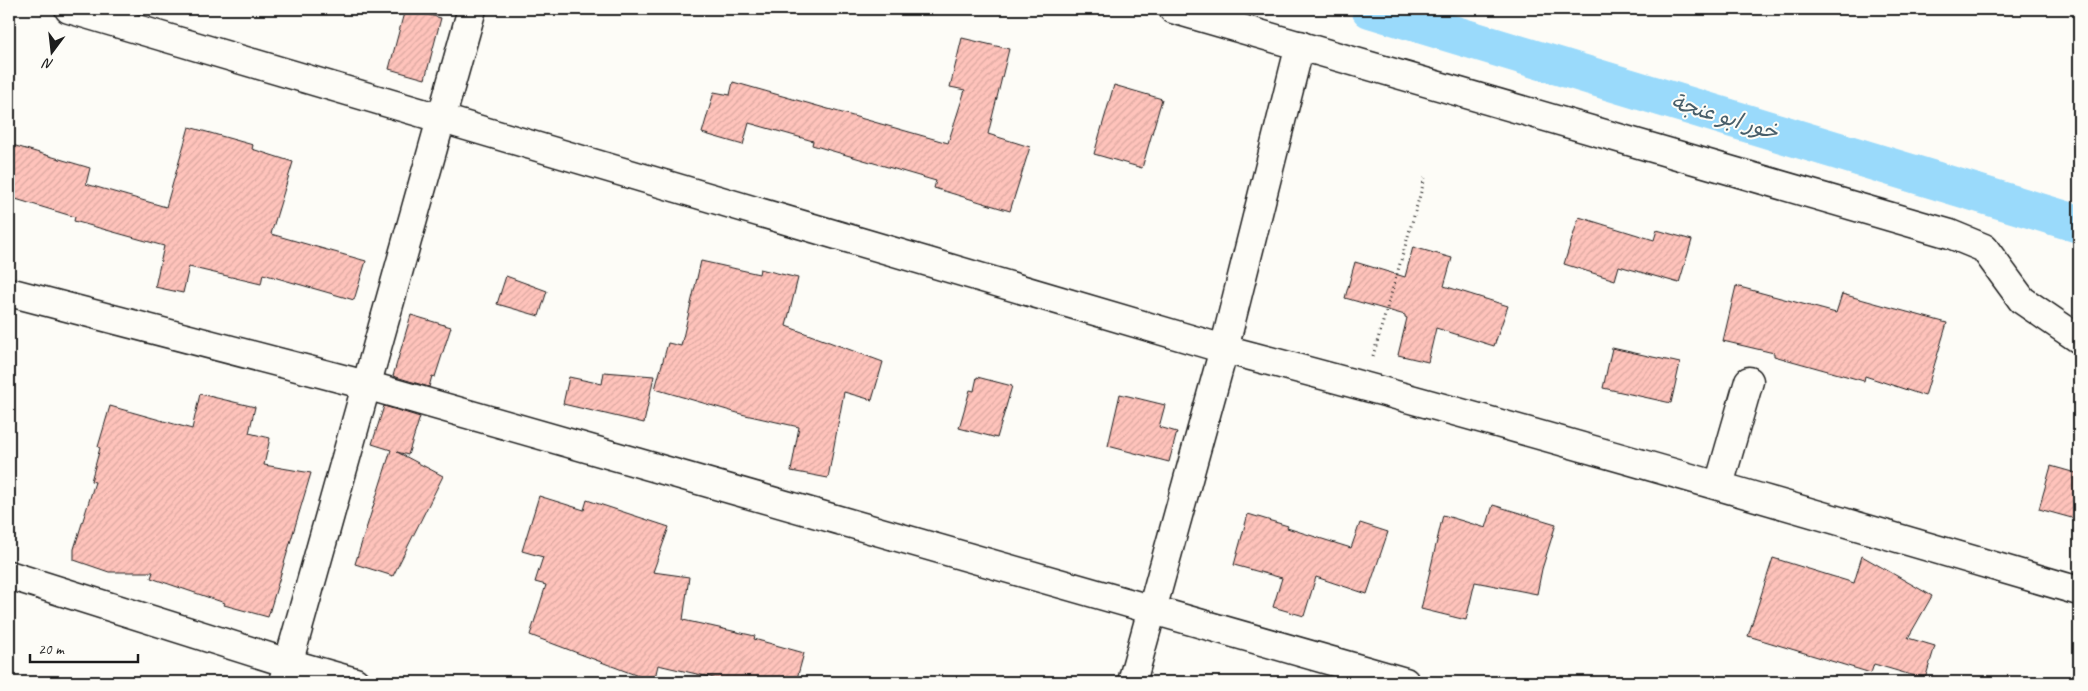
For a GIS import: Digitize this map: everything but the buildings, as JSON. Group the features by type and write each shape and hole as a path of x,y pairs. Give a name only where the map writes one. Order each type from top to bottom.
{"street":[{"path":"69,9 1224,348 1719,486 2079,591"},
{"path":"285,673 472,9"},
{"path":"1173,9 1950,234 1984,248 2022,300 2079,339"},
{"path":"1132,682 1224,348 1300,45"},
{"path":"9,292 366,385 1405,682"},
{"path":"1719,486 1749,381"},
{"path":"9,575 285,673 356,682"}],"path":[{"path":"1365,386 1425,178"}],"waterway":[{"name":"خور ابو عنجة","path":"1370,9 2079,224"}]}
